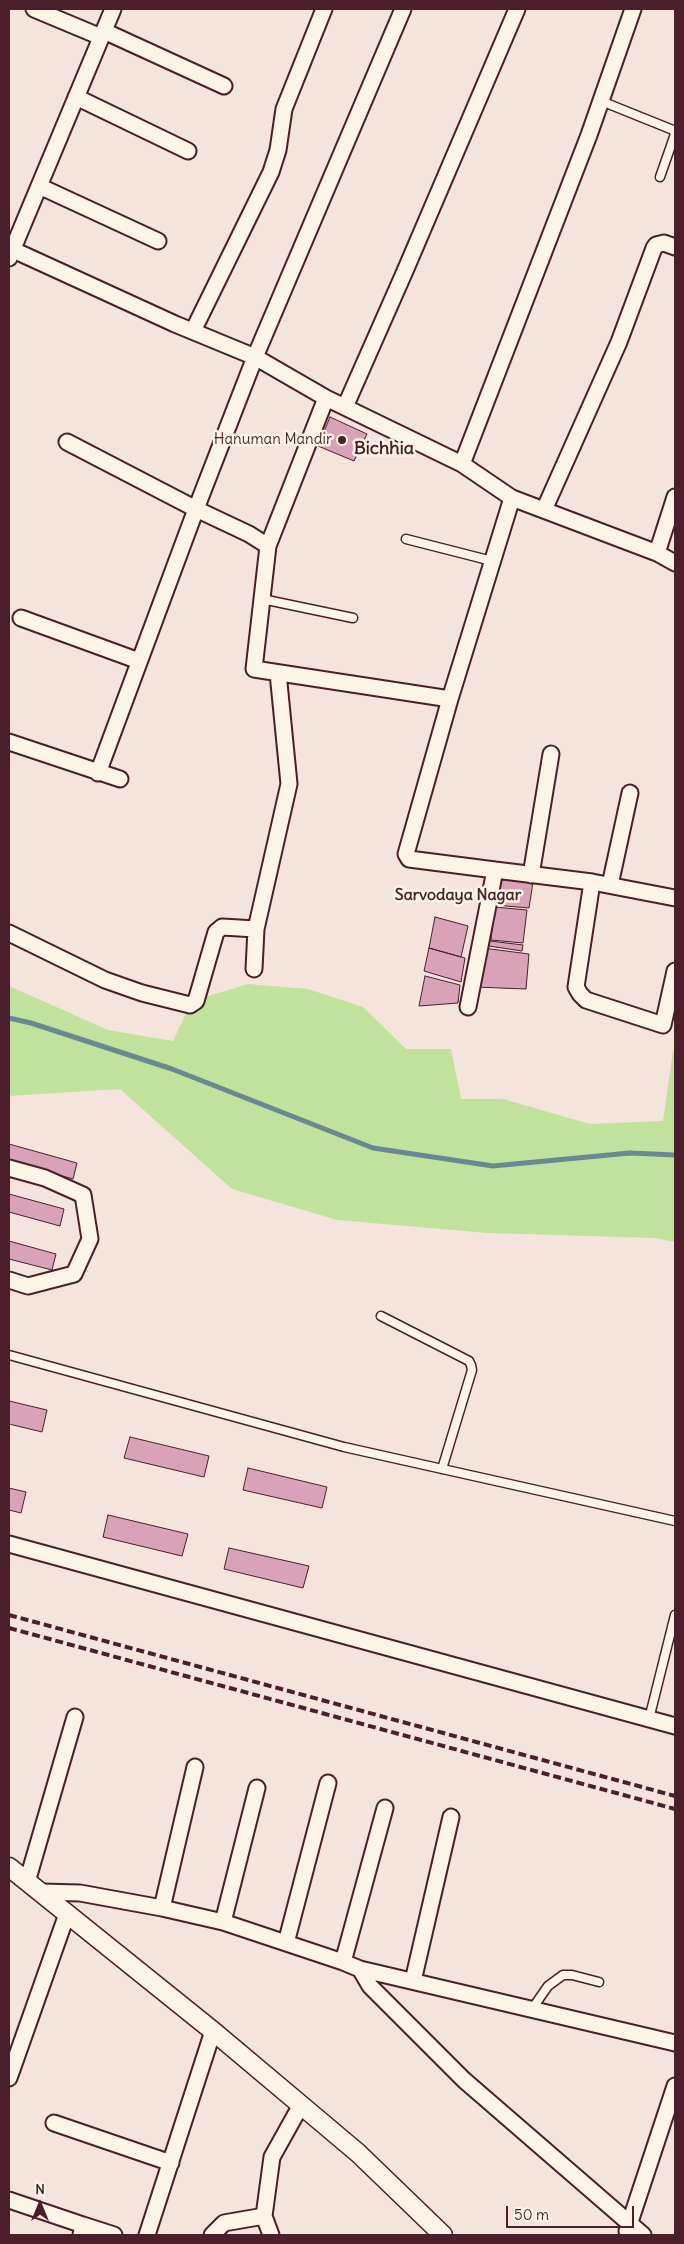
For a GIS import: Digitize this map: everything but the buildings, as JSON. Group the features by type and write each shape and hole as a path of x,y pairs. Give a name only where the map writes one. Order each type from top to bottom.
{"street":[{"path":"34,9 102,34 224,86"},
{"path":"113,9 10,252 256,357 326,398 462,464 512,498 657,554 675,563"},
{"path":"193,331 271,172 278,150 284,109 324,9"},
{"path":"98,773 196,509 256,357 403,9"},
{"path":"345,407 516,9"},
{"path":"462,464 601,101 633,9"},
{"path":"76,97 188,151"},
{"path":"39,186 158,241"},
{"path":"544,510 619,342 654,248 660,243 675,247"},
{"path":"326,398 268,546 253,667 256,671 450,699"},
{"path":"67,442 196,509 249,534 268,546"},
{"path":"657,554 675,497"},
{"path":"512,498 450,699 406,854 409,859 592,882 675,898"},
{"path":"21,618 139,661"},
{"path":"254,969 256,929 289,784 278,673"},
{"path":"9,742 120,780"},
{"path":"531,874 551,754"},
{"path":"610,885 630,793"},
{"path":"468,1007 495,870"},
{"path":"592,882 576,987 580,994 586,1000 663,1025 675,971"},
{"path":"9,933 105,980 142,993 190,1005 196,1001 216,932 222,927 256,929"},
{"path":"9,1168 46,1178 82,1195 90,1239 74,1274 28,1286 9,1280"},
{"path":"9,1544 675,1726"},
{"path":"34,1887 75,1717"},
{"path":"162,1908 195,1767"},
{"path":"286,1943 328,1783"},
{"path":"223,1922 257,1788"},
{"path":"343,1962 386,1808"},
{"path":"413,1981 451,1817"},
{"path":"9,1867 213,2031 301,2105 358,2154 443,2235"},
{"path":"34,1887 80,1893 162,1908 223,1922 360,1969 675,2043"},
{"path":"9,2078 67,1914"},
{"path":"360,1969 370,1986 464,2080 627,2230 643,2235"},
{"path":"147,2235 213,2031"},
{"path":"627,2230 675,2086"},
{"path":"271,2235 264,2216 272,2157 301,2105"},
{"path":"54,2124 171,2163"},
{"path":"9,2200 82,2230 114,2235"},
{"path":"212,2235 224,2223 264,2216"}],"lane":[{"path":"601,101 675,132 660,177"},
{"path":"406,539 492,561"},
{"path":"262,599 354,618"},
{"path":"381,1316 468,1361 471,1365 472,1370 442,1469"},
{"path":"9,1355 344,1447 675,1521"},
{"path":"649,1719 675,1614"},
{"path":"532,2009 548,1986 563,1975 572,1975 599,1982"}],"green space":[{"path":"248,984 308,989 363,1007 406,1049 451,1049 461,1099 503,1099 590,1124 663,1121 673,1050 675,1050 675,1242 654,1238 488,1233 337,1220 232,1189 120,1089 9,1096 9,986 108,1030 173,1041 192,1001"}],"waterway":[{"path":"9,1018 31,1023 172,1069 373,1148 493,1166 630,1153 675,1155"}],"railway":[{"path":"9,1615 675,1796"},
{"path":"9,1628 675,1809"}],"place":[{"name":"Hanuman Mandir","path":"342,440"}],"district":[{"name":"Bichhia","path":"384,449"},
{"name":"Sarvodaya Nagar","path":"458,895"}]}
